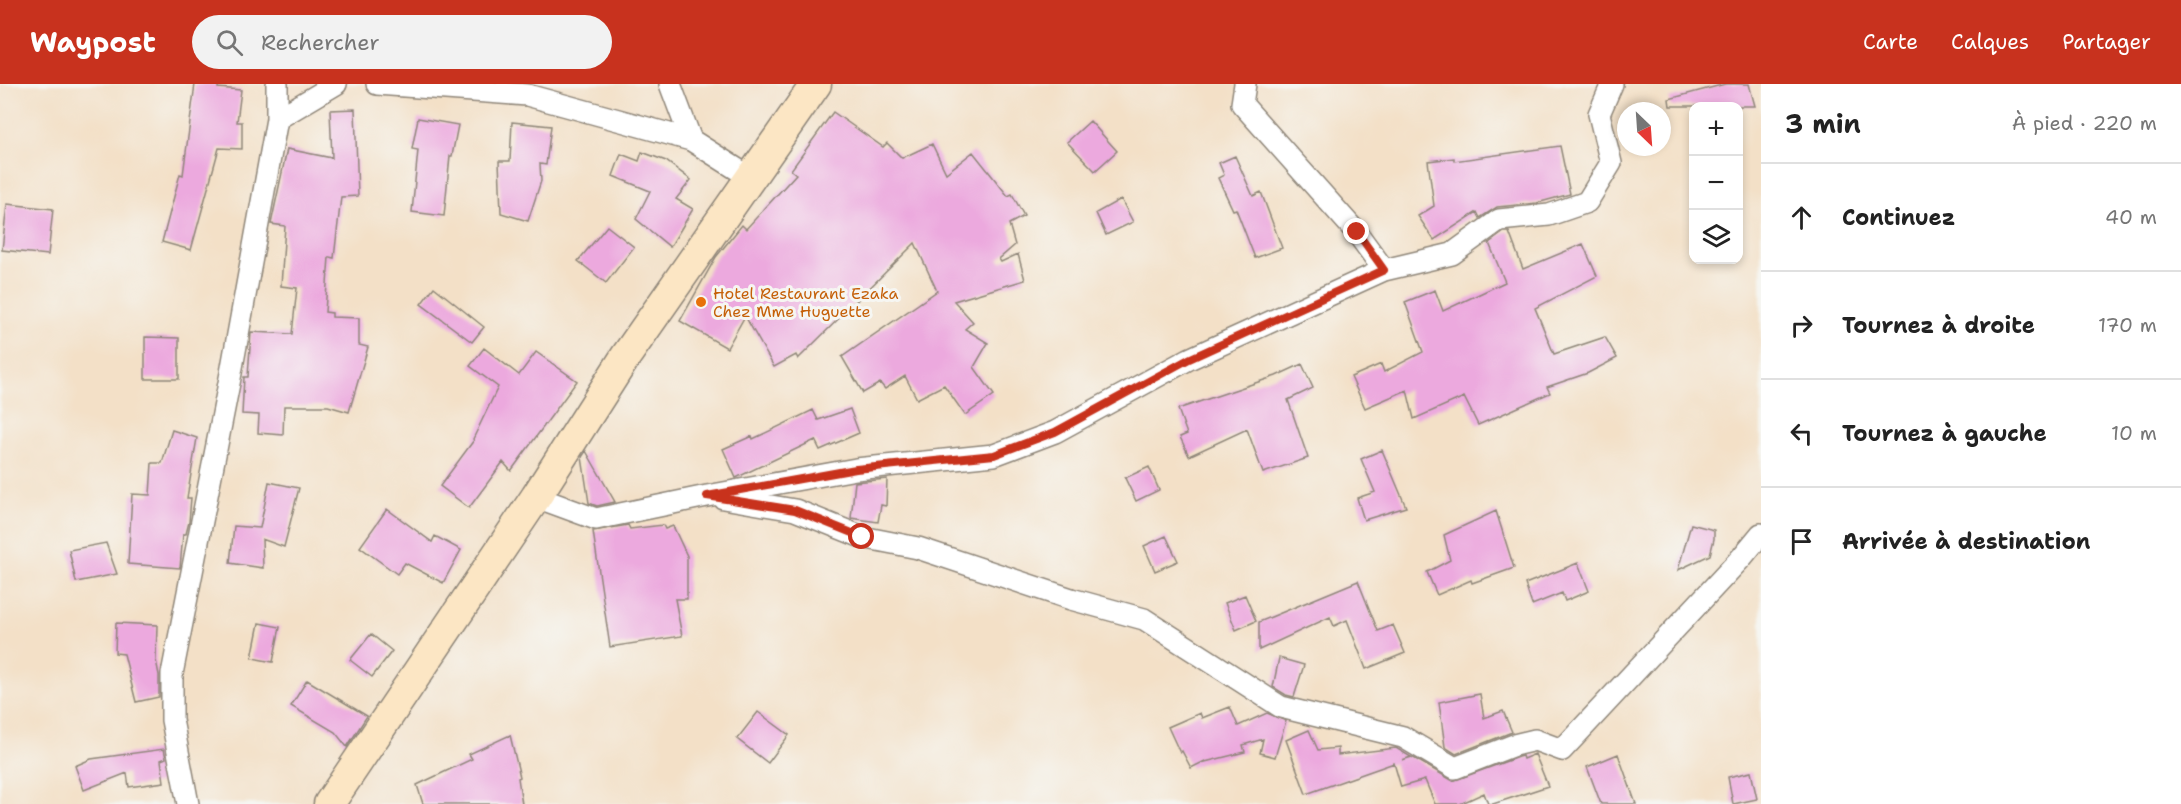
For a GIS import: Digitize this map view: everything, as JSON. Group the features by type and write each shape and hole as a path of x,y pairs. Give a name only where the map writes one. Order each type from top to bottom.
{"street":[{"path":"188,804 172,720 172,674 231,373 277,119 278,84"},
{"path":"277,119 336,84"},
{"path":"377,84 527,95 691,140 751,178"},
{"path":"670,84 691,140"},
{"path":"329,804 536,497 626,356 816,84"},
{"path":"1245,84 1242,104 1357,232 1384,270"},
{"path":"536,497 596,519 856,469 994,455 1055,432 1189,359 1384,270 1452,254 1500,220 1549,215 1587,202 1611,163 1599,114 1612,84"},
{"path":"707,496 795,510 862,537 918,548 1071,599 1144,619 1281,707 1403,737 1455,768 1514,745 1535,740 1562,750 1761,534"}],"building":[{"path":"195,84 218,84 218,88 241,90 237,122 242,122 242,149 219,148 191,250 162,242 180,174 183,175"},
{"path":"1725,84 1749,84 1755,106 1743,106 1743,102 1689,102 1689,106 1671,106 1669,99"},
{"path":"355,109 358,196 341,197 334,258 329,257 325,312 332,313 332,317 359,318 359,345 368,347 349,412 328,406 284,406 283,435 258,433 259,415 242,414 244,377 248,377 251,332 292,334 297,288 281,286 285,226 271,224 287,149 332,158 330,110"},
{"path":"833,112 883,147 887,143 902,158 932,144 946,173 973,152 1008,196 1012,194 1024,216 1009,224 1015,245 999,259 1001,262 1018,254 1025,280 954,301 973,322 965,329 988,343 974,367 994,395 965,415 944,385 917,399 905,376 885,389 880,383 863,393 842,357 937,291 915,243 798,359 796,355 774,367 745,316 727,348 680,321 716,257 742,225 746,229 796,174 791,170"},
{"path":"418,118 458,125 452,156 450,156 444,216 412,212 418,150 412,149"},
{"path":"1090,121 1117,151 1095,171 1067,142"},
{"path":"512,122 551,126 546,165 540,164 541,181 528,221 501,213 499,161 510,161"},
{"path":"1560,146 1570,194 1537,203 1497,207 1480,218 1477,212 1434,240 1418,216 1434,206 1428,161 1454,158 1454,161"},
{"path":"642,152 666,161 691,180 676,199 693,209 670,247 636,219 650,191 613,176 621,154 639,161"},
{"path":"1235,156 1253,196 1261,192 1282,248 1255,258 1236,209 1233,210 1218,178 1224,175 1219,163"},
{"path":"1121,199 1133,222 1106,235 1096,213"},
{"path":"7,204 53,209 48,255 2,250"},
{"path":"607,226 634,247 606,283 578,261"},
{"path":"1504,232 1509,232 1523,269 1583,244 1597,276 1535,308 1554,354 1605,337 1617,358 1588,373 1547,387 1550,393 1478,425 1464,397 1414,419 1407,390 1365,408 1351,377 1381,364 1384,372 1423,352 1405,302 1435,290 1443,311 1505,282 1489,243"},
{"path":"434,287 484,327 472,342 421,304"},
{"path":"145,337 179,338 179,379 145,379"},
{"path":"484,348 519,375 536,352 577,381 511,471 503,462 469,508 440,486 474,440 498,387 470,366"},
{"path":"1302,364 1313,388 1288,400 1308,458 1263,473 1247,429 1189,456 1180,437 1187,434 1178,409 1276,376"},
{"path":"850,409 859,433 820,450 815,440 736,478 723,449 752,436 753,439 813,410 818,420"},
{"path":"172,430 197,438 187,498 191,498 189,522 186,534 183,534 180,568 128,564 132,494 150,495 152,463 162,463"},
{"path":"1382,450 1406,507 1364,520 1357,498 1375,492 1361,459"},
{"path":"586,451 615,502 597,506 589,503 582,457"},
{"path":"1149,467 1159,490 1136,501 1125,478"},
{"path":"887,479 886,506 881,505 878,522 851,518 855,482"},
{"path":"269,482 299,488 284,547 262,539 263,568 230,563 234,526 260,528"},
{"path":"387,509 432,542 435,536 461,550 443,583 405,563 397,574 360,547"},
{"path":"1496,511 1514,568 1472,583 1471,580 1437,595 1427,572 1450,560 1444,535"},
{"path":"1691,524 1714,530 1710,555 1678,570"},
{"path":"628,525 630,529 663,525 665,529 673,526 687,556 687,599 675,599 682,636 610,647 593,531"},
{"path":"1166,536 1178,561 1155,571 1144,546"},
{"path":"106,543 117,574 76,582 69,550"},
{"path":"1578,563 1589,591 1565,601 1562,593 1532,605 1525,584"},
{"path":"1358,581 1378,631 1393,625 1405,653 1366,669 1347,620 1334,626 1330,617 1259,650 1259,622"},
{"path":"1245,595 1256,621 1236,630 1225,603"},
{"path":"116,623 157,625 156,660 159,697 136,702 124,654 115,653"},
{"path":"259,623 280,627 273,662 252,658"},
{"path":"371,634 392,651 372,677 350,660"},
{"path":"1279,658 1304,665 1294,697 1273,687"},
{"path":"307,680 367,716 347,747 335,732 291,706"},
{"path":"1480,694 1484,718 1503,711 1512,732 1456,754 1445,747 1439,702"},
{"path":"1230,707 1238,726 1267,713 1286,721 1275,757 1260,753 1263,739 1243,745 1245,752 1205,761 1191,768 1182,751 1180,753 1168,727 1200,713 1202,718"},
{"path":"758,712 789,735 768,763 737,739"},
{"path":"1309,730 1318,750 1338,748 1338,755 1396,748 1411,757 1402,760 1412,757 1453,781 1518,757 1522,756 1523,759 1535,754 1548,786 1493,804 1488,804 1484,793 1460,804 1435,804 1425,780 1401,787 1394,763 1306,794 1286,740"},
{"path":"510,735 520,777 518,778 522,804 423,804 417,785 472,759 469,754"},
{"path":"164,749 166,758 161,760 164,782 129,787 127,773 84,790 75,766 91,759"},
{"path":"1618,754 1636,804 1601,804 1587,767"},
{"path":"1751,772 1757,799 1733,804 1728,777"}],"place":[{"name":"Hotel Restaurant Ezaka Chez Mme Huguette","path":"701,302"}],"route":[{"path":"862,537 795,510 707,496 856,469 994,455 1055,432 1189,359 1384,270 1357,232"}]}
